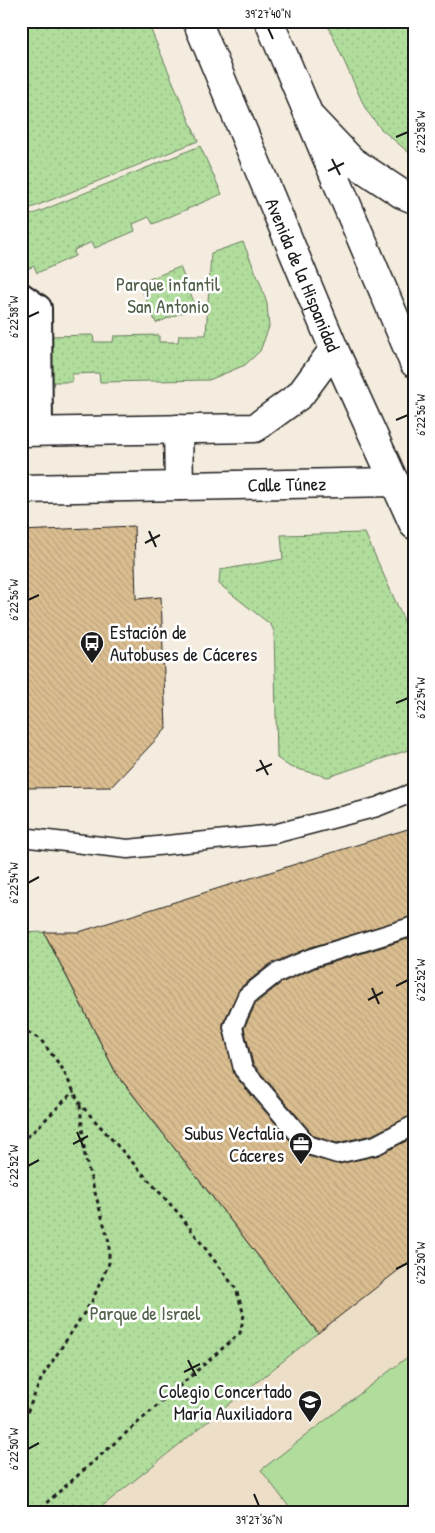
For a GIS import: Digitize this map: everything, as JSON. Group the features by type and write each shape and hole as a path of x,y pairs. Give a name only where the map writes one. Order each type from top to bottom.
{"main road":[{"name":"Avenida de la Hispanidad","path":"197,21 334,349 414,525"},
{"path":"269,21 414,363"},
{"path":"310,117 352,161 402,194 414,199"},
{"path":"30,432 255,428 300,395 334,349"},
{"path":"178,429 179,486"},
{"name":"Calle Túnez","path":"21,489 395,482"}],"street":[{"path":"21,296 38,308 30,432"}],"lane":[{"path":"21,837 128,849 274,834 377,807 414,792"},
{"path":"414,926 310,958 275,974 247,996 233,1027 243,1069 308,1145 336,1154 376,1145 414,1125"}],"path":[{"path":"21,1028 41,1040 62,1068 80,1104 180,1215 236,1289 244,1315 240,1333 36,1512"},
{"path":"21,1142 36,1130 74,1091"},
{"path":"21,1427 42,1377 92,1301 109,1263 109,1242 85,1158 80,1104"},
{"path":"21,1413 26,1415"}],"shaded area":[{"name":"Colegio Concertado María Auxiliadora","path":"414,1258 414,1512 95,1512 318,1333"}],"green space":[{"path":"21,21 147,21 198,141 21,212"},
{"path":"326,21 414,21 414,157 381,129 366,110"},
{"path":"200,146 222,194 153,224 149,217 133,224 135,231 95,248 92,242 74,250 75,256 37,273 34,266 21,272 21,219"},
{"path":"243,242 267,304 269,327 260,351 245,365 209,380 100,382 99,373 72,374 72,382 47,382 48,336 93,335 94,342 113,342 114,336 159,335 159,342 178,342 179,335 206,335 211,253"},
{"name":"Parque infantil San Antonio","path":"180,267 196,307 156,323 139,283"},
{"path":"365,533 414,643 414,748 328,777 290,767 277,758 274,631 271,625 219,584 220,570 283,559 281,535"},
{"name":"Parque de Israel","path":"44,932 116,1073 318,1333 95,1512 21,1512 21,933"},
{"path":"414,1352 414,1499 397,1512 293,1512 261,1470"}],"building":[{"name":"Estación de Autobuses de Cáceres","path":"134,526 136,599 161,597 166,729 111,787 21,788 21,531"},
{"name":"Subus Vectalia Cáceres","path":"414,827 414,916 308,948 270,964 240,988 223,1023 235,1076 304,1155 339,1164 379,1155 414,1137 414,1258 318,1333 116,1073 44,932 79,932"},
{"path":"414,937 414,1114 372,1135 337,1143 314,1136 253,1064 244,1028 256,1003 281,983 315,968"}],"place":[{"name":"Estación de Autobuses de Cáceres","path":"92,664"},
{"name":"Subus Vectalia Cáceres","path":"301,1165"},
{"name":"Colegio Concertado María Auxiliadora","path":"310,1423"}]}
